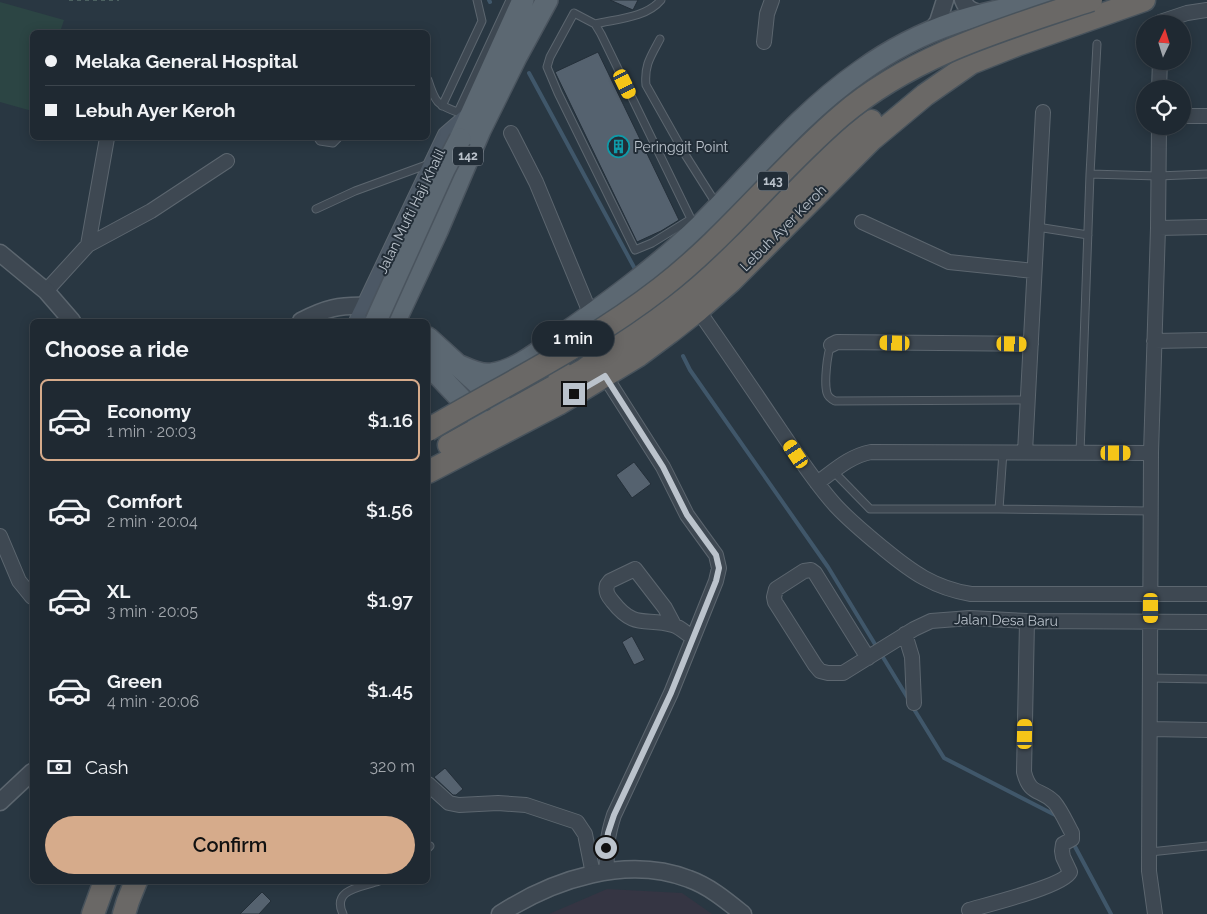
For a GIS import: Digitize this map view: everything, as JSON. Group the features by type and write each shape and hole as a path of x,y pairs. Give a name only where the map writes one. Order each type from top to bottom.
{"highway":[{"name":"143","path":"430,429 592,336 661,288 717,239 842,114 882,87 926,61 978,38 1091,0"},
{"name":"Lebuh Ayer Keroh","path":"430,471 558,404 594,373 639,355 698,310 731,281 871,140 925,95 972,63 1018,44 1144,0"},
{"path":"430,456 508,411 594,373 747,242 836,150 876,117 917,90 972,63"},
{"path":"561,336 550,352 554,368 568,373 594,373"},
{"path":"93,914 104,884"},
{"path":"124,914 135,884"}],"main road":[{"name":"Jalan Mufti Haji Khalil","path":"367,316 433,163 447,136 464,115 523,0"},
{"name":"Jalan Mufti Haji Khalil","path":"399,319 480,130 547,0"},
{"path":"460,366 478,373 491,375 511,368 539,352 591,315 638,280 695,223 718,208 800,120 831,93 862,71 928,33 956,22 1050,0"},
{"name":"142","path":"367,316 460,139 464,115"},
{"path":"367,316 386,309 399,319"},
{"path":"430,340 508,411"},
{"path":"430,366 484,424"},
{"path":"86,914 88,896 93,884"}],"street":[{"path":"764,42 767,14 772,0"},
{"path":"928,33 938,22 945,0"},
{"path":"963,0 965,5 974,12 989,14"},
{"path":"1181,15 1207,10"},
{"path":"1025,452 1043,112"},
{"path":"1191,116 1207,116"},
{"path":"510,133 536,182 591,315"},
{"path":"1155,914 1150,877 1151,453 1159,135"},
{"path":"88,245 107,140"},
{"path":"46,291 88,245 152,211 227,162"},
{"path":"862,222 949,262 1034,271"},
{"path":"1158,228 1207,227"},
{"path":"0,253 46,291 70,319"},
{"path":"305,319 322,310 345,305 367,316"},
{"path":"698,310 834,505 851,522 920,577 938,586 970,594 1207,594"},
{"path":"1154,341 1207,340"},
{"path":"831,345 837,342 1031,344"},
{"path":"594,373 663,467 687,515 716,555 719,568 716,581 671,693 614,815 608,833 600,873"},
{"path":"817,483 849,459 871,452 1151,453"},
{"path":"0,536 19,581 30,595"},
{"path":"674,625 640,622 630,618 622,613 607,594 607,585 635,569 665,608 674,625 693,638"},
{"name":"Jalan Desa Baru","path":"870,657 816,573 812,570 804,570 776,589 774,594 775,602 815,665 820,671 828,673 843,673 870,657 905,634 931,621 970,618 1027,621 1207,622"},
{"path":"970,594 970,618"},
{"path":"970,910 1027,893 1069,876 1070,872 1062,850 1072,834 1054,803 1046,796 1033,790 1026,783 1024,772 1027,621"},
{"path":"905,634 912,657 914,703"},
{"path":"1150,729 1207,730"},
{"path":"0,802 30,774"},
{"path":"430,786 449,802 459,805 498,803 526,805 577,822 586,834 600,873"},
{"path":"500,914 515,904 549,889 600,873 651,870 690,879 708,888 744,914"}],"lane":[{"path":"442,106 482,21 477,0"},
{"path":"430,86 434,99 442,106 464,115 510,0"},
{"path":"595,24 654,8 661,0"},
{"path":"574,13 595,24 695,223 635,250 547,67 550,57 574,13"},
{"path":"660,39 648,60 645,73 646,85 718,208"},
{"path":"1080,453 1090,174 1097,44"},
{"path":"319,140 326,143 333,143 336,140"},
{"path":"316,209 356,191 433,163"},
{"path":"1090,174 1158,176 1207,174"},
{"path":"1037,227 1088,235"},
{"path":"831,345 826,391 829,398 835,401 1028,400"},
{"path":"999,508 1003,452"},
{"path":"833,471 870,509 999,508 1152,511"},
{"path":"1150,678 1207,679"},
{"path":"1150,852 1207,846"},
{"path":"343,914 340,905 341,897 347,891 369,884"}],"path":[{"path":"69,0 119,0"}],"shaded area":[{"path":"607,889 682,893 712,914 549,914"}],"green space":[{"path":"0,2 64,20 61,30 30,30 30,110 0,102"}],"building":[{"path":"610,0 638,0 633,10"},
{"name":"Peringgit Point","path":"598,52 679,220 637,242 555,72"},
{"path":"634,462 651,484 632,498 616,475"},
{"path":"632,636 645,660 634,665 622,642"},
{"path":"445,768 463,789 456,795 453,795 434,777"},
{"path":"262,892 271,901 259,914 240,914"}],"waterway":[{"path":"529,73 635,269"},
{"path":"683,356 690,370 828,567 909,700"},
{"path":"912,706 944,758 1057,816"},
{"path":"1072,841 1111,914"}],"place":[{"name":"Peringgit Point","path":"618,147"}],"route":[{"path":"574,394 605,376 663,467 687,515 716,555 719,568 716,581 671,693 614,815 608,833 606,848"}]}
